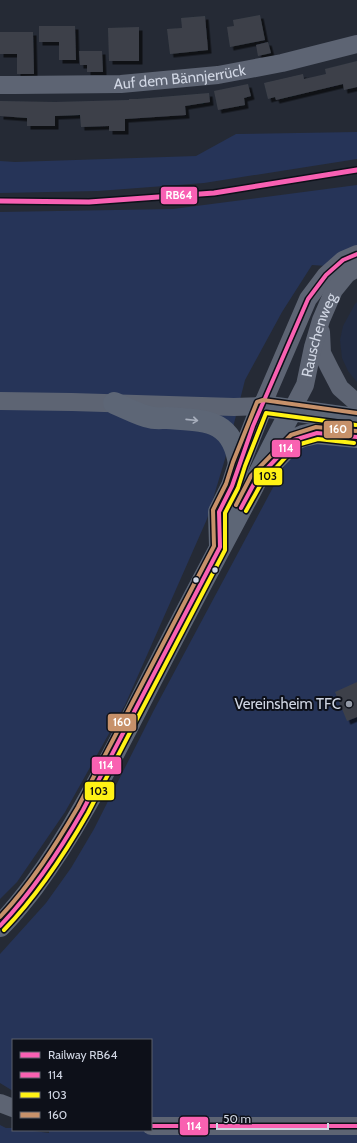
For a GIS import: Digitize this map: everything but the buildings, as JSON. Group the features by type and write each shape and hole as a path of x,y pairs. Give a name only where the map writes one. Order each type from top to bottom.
{"main road":[{"path":"114,403 149,417 195,420 216,424 231,438 237,453 239,464"},
{"path":"220,547 219,512 232,486 262,406 357,419"},
{"path":"0,926 46,870 73,828 97,786 292,410"},
{"path":"256,480 294,440 317,433 357,438"}],"street":[{"name":"Auf dem Bännjerrück","path":"0,85 121,84 218,75 282,63 357,44"},
{"name":"Rauschenweg","path":"262,406 308,299 326,275 343,260 357,254"},
{"name":"Rauschenweg","path":"292,410 305,385 313,347 321,320 334,290 347,274 357,268"},
{"path":"321,320 322,353 340,388 357,403"},
{"path":"0,401 234,407 262,406"},
{"path":"0,1103 12,1108"},
{"path":"152,1126 357,1126"}],"shaded area":[{"path":"357,132 357,159 204,183 98,191 0,193 0,161 15,162 196,156 236,134"},
{"path":"357,185 357,268 312,265 282,312 245,380 225,459 207,519 125,705 65,812 17,882 0,899 0,212 173,209"},
{"path":"357,302 357,382 348,371 342,358 340,340 343,326"},
{"path":"318,442 357,445 357,1143 0,1143 0,1125 6,1128 12,1128 12,1131 49,1133 49,1131 152,1131 152,1039 12,1039 12,1090 0,1083 0,954 46,903 71,868 94,829 154,710 285,465 300,449"}],"rail line":[{"name":"RB64","path":"0,201 89,202 214,193 357,170"}],"transit line":[{"name":"114","path":"0,926 24,899 45,871 83,810 220,547 219,512 232,486 253,426 308,299 326,275 343,260 357,254"},
{"name":"160","path":"0,917 42,864 78,807 214,546 213,510 226,484 233,462 257,402 263,400 357,413"},
{"name":"103","path":"4,930 39,889 70,844 88,813 225,550 225,513 238,488 266,413 356,425"},
{"name":"160","path":"236,505 251,476 291,435 316,427 356,431"},
{"name":"114","path":"241,508 256,480 294,440 317,433 357,437"},
{"name":"103","path":"246,511 261,484 297,445 318,439 354,443"},
{"name":"114","path":"152,1126 357,1126"}],"place":[{"name":"Vereinsheim TFC","path":"349,704"}]}
